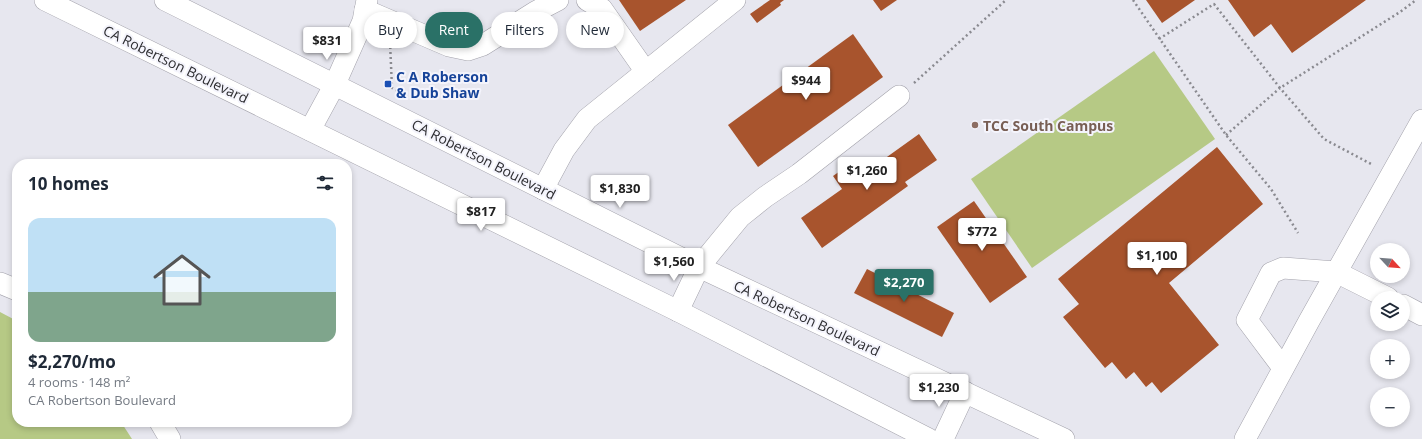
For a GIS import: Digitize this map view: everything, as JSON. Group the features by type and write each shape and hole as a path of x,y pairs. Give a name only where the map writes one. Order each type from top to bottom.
{"street":[{"name":"CA Robertson Boulevard","path":"44,0 678,311 930,439"},
{"name":"CA Robertson Boulevard","path":"165,0 699,267 1064,439"},
{"path":"417,32 450,46 468,50 483,45 535,12 558,0"},
{"path":"587,0 602,9 646,72"},
{"path":"543,189 564,150 587,119 735,0"},
{"path":"310,130 335,84 363,21 366,5 377,12"},
{"path":"678,311 699,267 740,217 799,174 899,96"},
{"path":"1245,439 1336,272 1422,120"},
{"path":"1283,368 1247,320 1271,273 1283,268 1336,272 1374,291"},
{"path":"0,283 12,288"},
{"path":"1410,309 1422,315"},
{"path":"943,439 965,392"},
{"path":"163,427 170,439"}],"path":[{"path":"899,96 1006,0"},
{"path":"1133,0 1226,135 1271,190 1298,233"},
{"path":"1226,135 1280,88 1400,12 1416,0"},
{"path":"1159,39 1214,4 1280,88 1324,139 1391,175"},
{"path":"390,48 392,88 404,94"}],"green space":[{"path":"1154,51 1215,139 1032,268 971,179"},
{"path":"0,312 12,318 12,427 124,427 132,439 0,439"}],"building":[{"path":"619,0 686,0 640,31"},
{"path":"770,0 784,0 780,3 781,5 757,23 750,14"},
{"path":"873,0 897,0 881,11"},
{"path":"1146,0 1195,0 1162,23"},
{"path":"1228,0 1366,0 1292,53 1271,24 1254,37"},
{"path":"853,34 883,77 758,167 728,125"},
{"path":"919,134 937,160 905,182 908,186 822,248 801,218 842,189 833,176 850,164 859,177"},
{"path":"1217,147 1263,204 1169,283 1219,345 1161,393 1152,382 1146,387 1134,372 1126,379 1112,362 1105,368 1063,317 1079,304 1058,279"},
{"path":"974,201 1027,277 990,303 937,227"},
{"path":"867,269 954,313 942,337 854,293"}],"place":[{"name":"C A Roberson & Dub Shaw","path":"388,84"},
{"name":"TCC South Campus","path":"975,125"}]}
